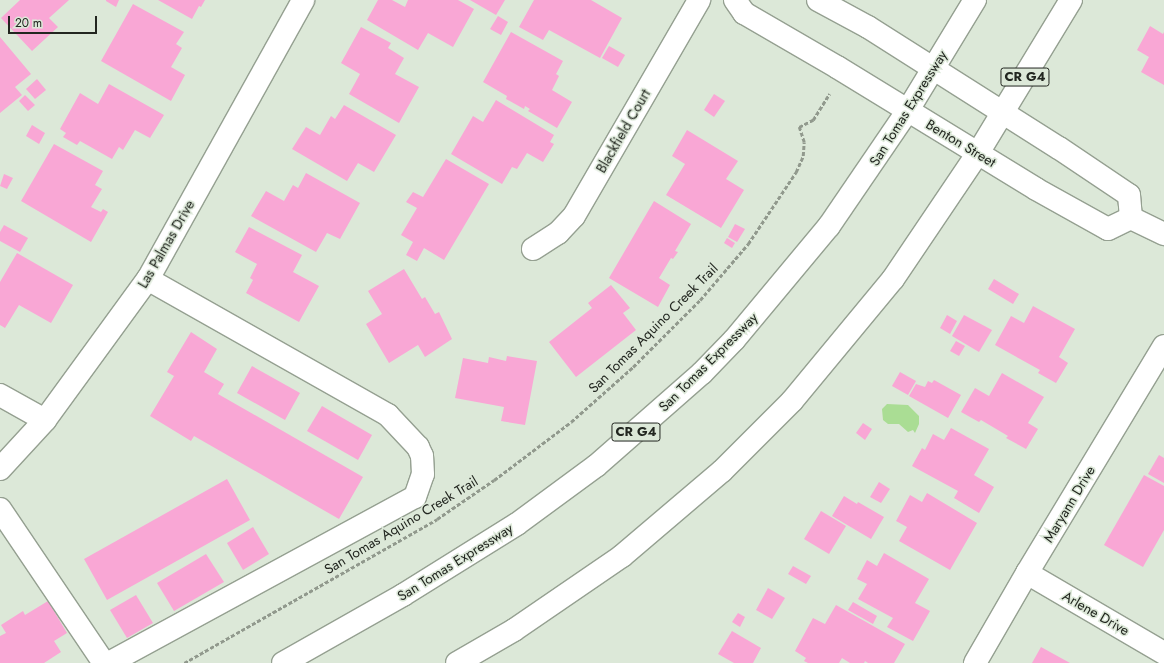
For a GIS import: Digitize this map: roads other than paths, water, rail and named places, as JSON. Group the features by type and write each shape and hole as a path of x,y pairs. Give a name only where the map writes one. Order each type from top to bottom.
{"main road":[{"name":"Las Palmas Drive","path":"0,469 45,420 148,279 303,0"},
{"name":"Blackfield Court","path":"534,249 558,233 574,216 699,0"},
{"name":"Benton Street","path":"735,0 744,13 908,110 1036,189 1108,229 1131,218"},
{"path":"818,0 868,27 934,68 1129,195 1131,218 1164,234"},
{"name":"San Tomas Expressway","path":"283,663 403,595 517,524 596,466 660,411 734,340 787,279 829,226 908,110 975,0"},
{"name":"CR G4","path":"457,663 514,630 622,556 722,471 792,401 893,279 1004,113 1071,0"},
{"path":"110,663 415,497 423,474 422,456 418,447 388,415 148,279"},
{"name":"Maryann Drive","path":"975,663 1027,573 1164,346"},
{"path":"0,395 45,420"},
{"path":"0,509 104,663"},
{"name":"Arlene Drive","path":"1027,573 1164,653"}]}
